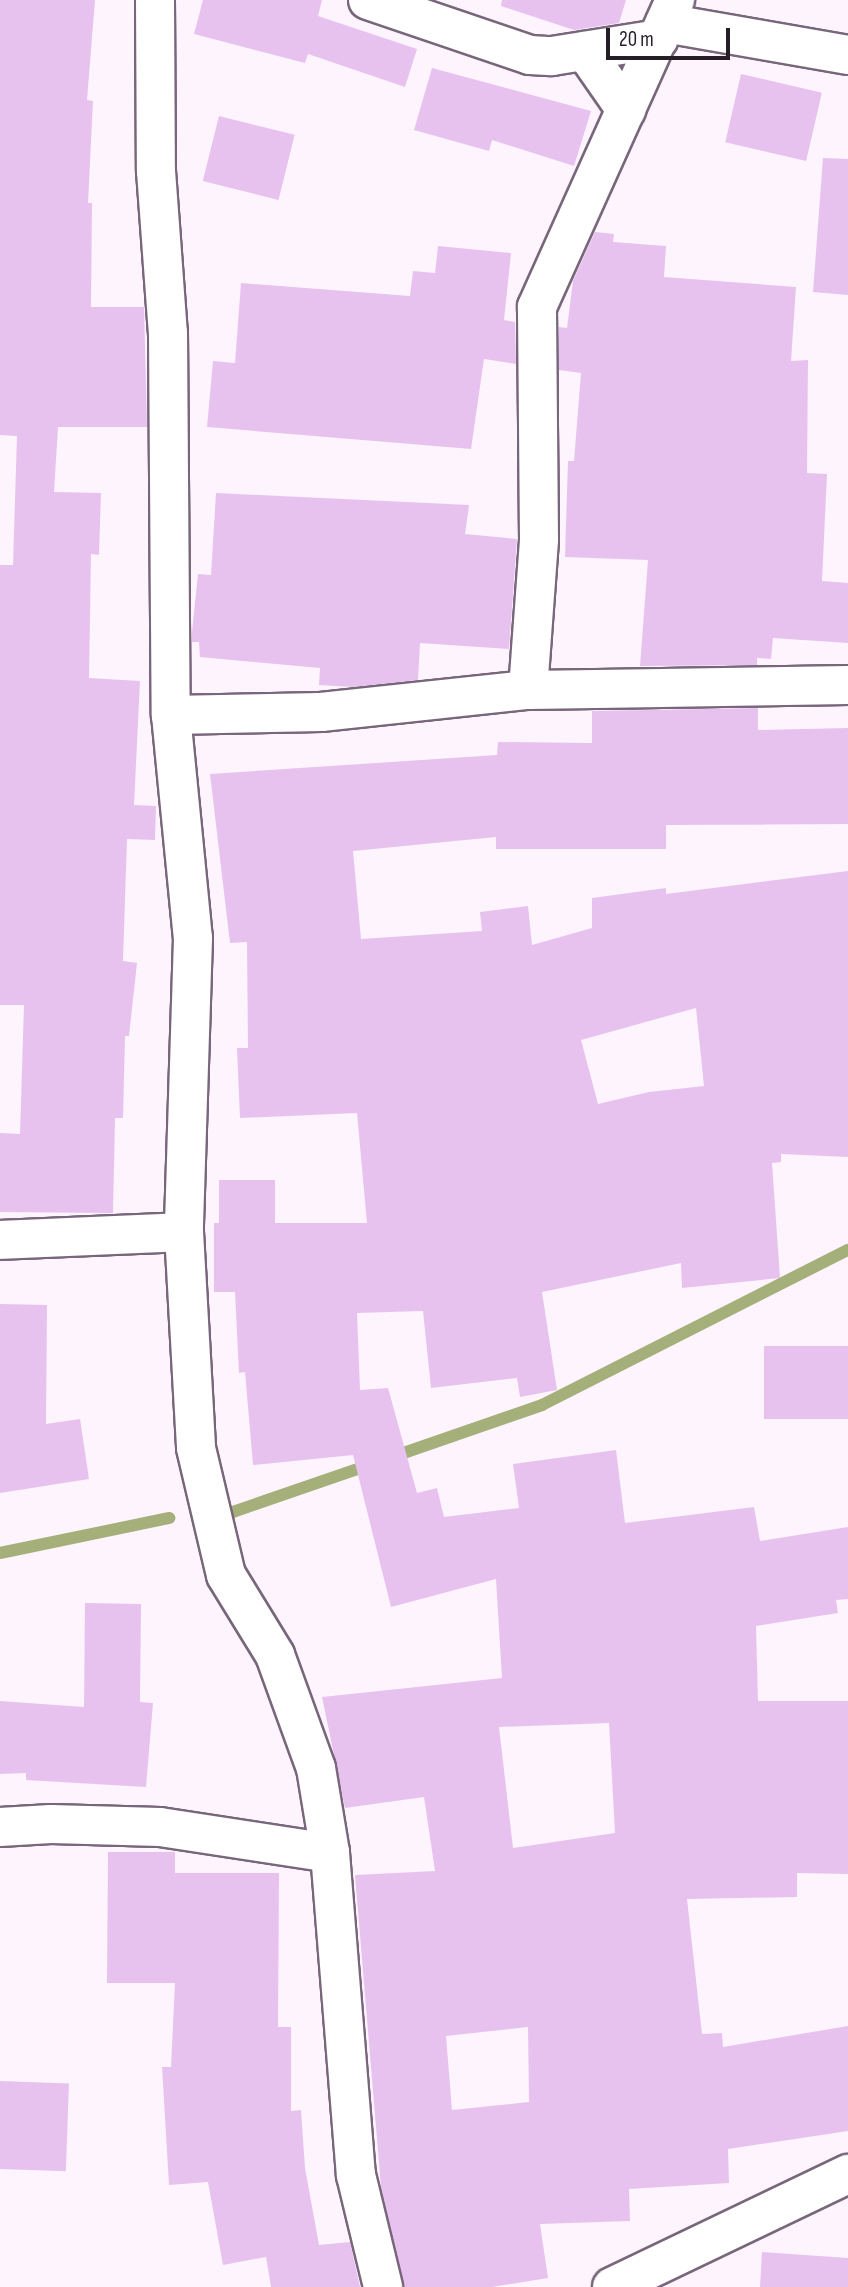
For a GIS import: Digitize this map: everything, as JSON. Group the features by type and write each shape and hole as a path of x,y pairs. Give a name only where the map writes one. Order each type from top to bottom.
{"street":[{"path":"155,0 156,171 168,333 171,715 193,938 184,1232 196,1448 208,1509 226,1575 275,1655 311,1756 330,1853 356,2175 383,2287"},
{"path":"368,0 530,55 585,51 666,21 848,55"},
{"path":"527,691 539,539 537,307 666,21"},
{"path":"585,51 626,110"},
{"path":"171,715 321,712 527,691 848,685"},
{"path":"0,1240 184,1232"},
{"path":"0,1828 51,1824 160,1827 330,1853"},
{"path":"612,2287 848,2174"}],"building":[{"path":"0,0 95,0 87,100 93,101 88,203 92,203 91,307 144,307 147,427 58,427 54,492 101,493 99,555 91,554 89,678 140,681 134,805 156,806 155,840 127,839 123,961 137,963 129,1036 125,1036 123,1118 115,1118 113,1213 0,1212 0,1133 20,1134 24,1005 0,1005 0,565 13,565 17,436 0,435"},
{"path":"203,0 322,0 318,16 417,49 405,87 308,54 305,63 194,34"},
{"path":"502,0 626,0 619,23 574,30 501,6"},
{"path":"432,68 591,111 574,166 492,140 489,151 414,130"},
{"path":"741,74 822,93 806,161 725,142"},
{"path":"219,116 295,135 278,200 203,181"},
{"path":"823,158 848,159 848,295 813,292"},
{"path":"595,232 614,234 613,242 666,246 664,277 796,287 791,361 808,360 807,473 827,474 822,581 848,583 848,643 773,638 771,659 757,658 757,665 640,666 648,560 565,557 568,461 574,461 581,373 559,370 559,327 567,328 573,281"},
{"path":"438,246 511,253 504,320 515,322 516,364 484,359 471,449 207,427 213,361 235,363 241,283 410,296 413,271 435,273"},
{"path":"216,493 469,505 465,534 517,539 509,649 420,643 418,680 353,687 319,685 320,668 200,657 199,642 192,642 192,632 198,574 211,575"},
{"path":"758,708 758,730 848,728 848,824 666,825 666,849 496,849 496,837 353,851 361,939 482,931 480,912 528,906 532,945 592,928 592,898 666,888 666,894 848,871 848,1157 781,1154 781,1162 772,1163 780,1278 682,1288 681,1263 542,1292 557,1390 520,1397 517,1378 431,1388 423,1311 357,1313 360,1390 388,1388 417,1493 437,1488 444,1517 519,1508 513,1464 616,1450 625,1523 754,1507 760,1541 848,1527 848,1599 836,1600 838,1613 756,1626 758,1701 848,1701 848,1874 797,1873 797,1897 687,1899 702,2034 722,2033 723,2047 848,2026 848,2131 728,2149 729,2183 629,2189 630,2221 540,2224 548,2278 492,2287 404,2287 381,2187 355,1875 435,1871 424,1797 345,1808 322,1697 502,1678 496,1579 391,1607 353,1455 253,1465 245,1372 239,1373 235,1292 214,1292 214,1223 219,1223 219,1180 275,1180 275,1223 367,1223 357,1113 240,1118 237,1048 248,1048 247,942 230,943 210,774 497,755 498,742 592,743 592,711","holes":["696,1008 704,1086 649,1092 598,1104 581,1040","609,1723 615,1833 513,1848 499,1727","528,2027 529,2102 452,2110 446,2036"]},
{"path":"0,1304 47,1305 46,1424 80,1419 89,1479 0,1493"},
{"path":"764,1346 848,1346 848,1419 764,1419"},
{"path":"85,1603 141,1604 140,1702 153,1703 146,1787 26,1780 26,1773 0,1774 0,1701 84,1707"},
{"path":"108,1852 175,1852 175,1873 279,1873 278,2027 291,2027 291,2111 301,2110 305,2168 319,2245 350,2242 360,2287 271,2287 266,2257 223,2265 208,2182 169,2185 162,2067 171,2067 175,1983 107,1983"},
{"path":"0,2081 69,2083 66,2171 0,2169"},
{"path":"762,2252 848,2258 848,2287 760,2287"}],"waterway":[{"path":"392,1457 542,1405 848,1250"},
{"path":"227,1514 372,1464"},
{"path":"0,1553 169,1518"}]}
